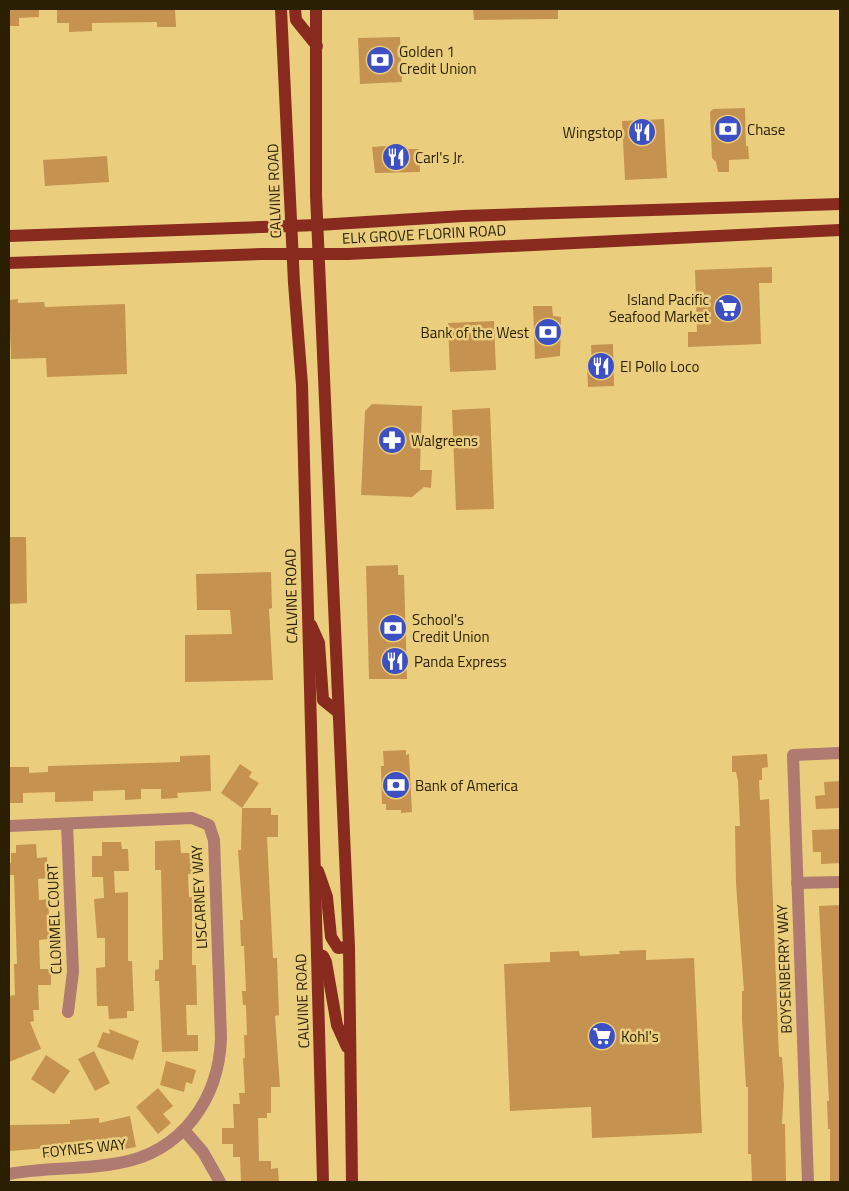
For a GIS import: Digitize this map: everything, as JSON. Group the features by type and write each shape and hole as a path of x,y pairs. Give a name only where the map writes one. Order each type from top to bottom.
{"main road":[{"name":"CALVINE ROAD","path":"282,9 293,254 302,384 323,1182"},
{"path":"295,9 296,20 317,46"},
{"path":"316,9 318,225 349,947 352,1182"},
{"name":"ELK GROVE FLORIN ROAD","path":"9,236 318,225 463,216 840,204"},
{"name":"ELK GROVE FLORIN ROAD","path":"9,263 293,254 319,255 840,230"},
{"path":"308,618 319,643 323,700 329,707 338,712"},
{"path":"314,860 327,897 331,937 338,948 349,947"},
{"path":"317,954 323,956 326,962 337,1025 350,1054"}],"street":[{"name":"BOYSENBERRY WAY","path":"808,1182 793,754 840,753"},
{"name":"LISCARNEY WAY","path":"9,826 192,818 209,825 214,840 221,1053 214,1082 205,1103 184,1130"},
{"name":"CLONMEL COURT","path":"67,824 73,972 68,1012"},
{"path":"797,883 840,882"},
{"path":"184,1130 204,1152 220,1182"},
{"name":"FOYNES WAY","path":"9,1174 43,1169 118,1164 160,1149 184,1130"}],"building":[{"path":"9,9 39,9 39,17 19,18 19,26 9,26"},
{"path":"57,9 175,9 176,27 157,27 157,22 92,23 92,31 69,32 69,23 57,23"},
{"path":"473,9 558,9 558,19 474,20"},
{"name":"Golden 1 Credit Union","path":"400,37 402,82 360,84 358,38"},
{"name":"Chase","path":"745,108 746,146 748,146 749,159 729,160 729,172 718,172 716,162 712,158 710,112 713,109"},
{"path":"664,119 667,178 625,180 622,121"},
{"name":"Carl's Jr.","path":"399,145 400,149 419,149 420,172 375,173 372,147"},
{"path":"107,156 109,182 45,186 43,160"},
{"name":"Island Pacific Seafood Market","path":"772,267 772,283 759,283 761,344 688,347 688,332 697,332 695,270"},
{"path":"18,299 18,303 44,302 45,307 125,304 127,374 47,377 46,358 11,359 9,300"},
{"name":"Bank of the West","path":"533,306 552,306 553,316 561,317 560,356 535,359"},
{"path":"494,321 496,370 450,372 448,323"},
{"name":"El Pollo Loco","path":"613,344 614,386 588,387 587,366 592,366 591,345"},
{"name":"Walgreens","path":"372,404 422,406 420,470 432,470 431,488 424,487 412,497 361,495 365,411"},
{"path":"490,408 494,509 456,510 452,410"},
{"path":"9,537 26,537 27,603 9,604"},
{"path":"398,565 398,575 404,575 407,679 369,679 366,566"},
{"path":"271,572 272,608 269,609 273,680 185,682 185,635 232,634 230,610 197,610 196,574"},
{"name":"Bank of America","path":"406,750 406,755 409,754 412,812 401,813 401,810 386,810 386,804 382,804 381,766 384,766 383,751"},
{"path":"767,754 768,767 762,768 762,780 759,780 760,800 769,799 779,1057 782,1057 784,1085 782,1124 785,1124 786,1182 752,1182 751,1154 748,1154 748,1087 746,1087 742,1019 742,991 744,991 736,884 735,826 740,826 738,781 736,772 732,772 732,756"},
{"path":"210,755 211,791 177,793 178,798 161,799 161,789 141,789 141,799 125,800 125,790 93,791 93,801 55,802 55,792 23,793 23,803 9,803 9,767 29,767 29,773 48,772 48,766 180,762 180,756"},
{"path":"240,764 252,772 249,777 259,783 242,808 221,793"},
{"path":"840,781 840,808 816,809 815,796 825,795 824,782"},
{"path":"242,808 271,808 271,815 278,815 278,837 267,837 273,958 277,958 279,1015 275,1016 280,1087 271,1087 271,1113 267,1113 267,1118 258,1118 259,1161 271,1161 271,1169 278,1168 279,1182 241,1182 240,1157 233,1157 233,1144 222,1144 222,1128 234,1128 233,1104 240,1104 239,1093 245,1093 243,1058 245,1058 244,1035 247,1035 246,1005 243,1005 242,991 246,991 244,946 241,946 240,920 243,920 238,850 241,850"},
{"path":"840,829 840,863 821,864 821,852 813,852 812,830"},
{"path":"180,840 181,853 192,853 192,874 188,874 189,897 192,897 192,965 196,965 197,1005 186,1005 187,1035 198,1035 198,1051 162,1052 159,981 155,981 155,970 159,969 159,960 163,960 161,870 155,870 155,841"},
{"path":"102,842 121,842 122,849 128,849 129,871 114,871 115,893 128,892 128,961 132,961 134,1011 127,1011 127,1018 109,1019 108,1006 97,1006 96,968 105,967 105,938 97,938 94,899 104,898 103,877 92,877 92,856 102,856"},
{"path":"36,844 37,858 47,857 48,878 38,879 39,900 48,899 49,939 39,940 40,969 51,969 51,985 38,985 39,1010 33,1010 34,1021 30,1022 41,1049 9,1062 9,996 15,995 14,964 17,964 14,875 9,875 9,863 11,863 11,853 16,853 16,845"},
{"path":"840,905 840,1182 830,1182 830,1129 828,1129 827,1101 829,1101 819,906"},
{"name":"Kohl's","path":"646,950 646,960 694,958 702,1133 592,1138 591,1107 510,1111 504,964 550,962 550,952 579,951 580,956 620,954 619,951"},
{"path":"109,1029 139,1041 133,1060 97,1047 103,1032 110,1034"},
{"path":"94,1051 110,1083 95,1091 78,1059"},
{"path":"46,1055 70,1071 54,1094 31,1079"},
{"path":"166,1061 196,1070 192,1084 186,1082 184,1092 160,1085"},
{"path":"158,1088 173,1106 163,1114 171,1123 158,1134 136,1107"},
{"path":"130,1116 136,1147 125,1149 124,1146 110,1149 109,1143 88,1145 88,1155 47,1157 47,1148 9,1151 9,1125 70,1124 70,1120 99,1118 99,1123"}],"place":[{"name":"Golden 1 Credit Union","path":"380,60"},
{"name":"Chase","path":"728,129"},
{"name":"Wingstop","path":"642,132"},
{"name":"Carl's Jr.","path":"396,157"},
{"name":"Island Pacific Seafood Market","path":"728,308"},
{"name":"Bank of the West","path":"548,332"},
{"name":"El Pollo Loco","path":"601,366"},
{"name":"Walgreens","path":"392,440"},
{"name":"School's Credit Union","path":"393,628"},
{"name":"Panda Express","path":"395,661"},
{"name":"Bank of America","path":"396,785"},
{"name":"Kohl's","path":"602,1036"}]}
